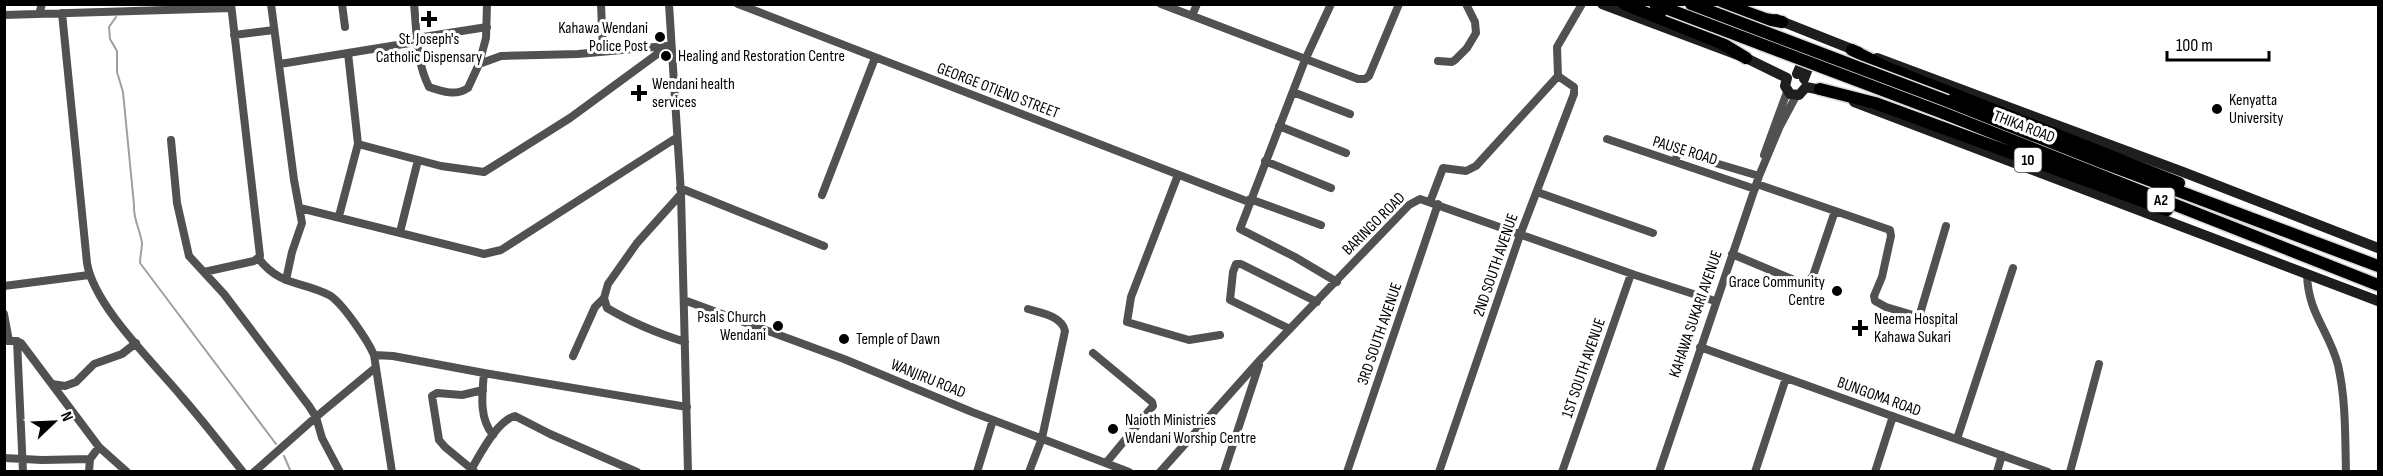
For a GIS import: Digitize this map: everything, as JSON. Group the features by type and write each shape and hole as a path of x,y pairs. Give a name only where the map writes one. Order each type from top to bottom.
{"highway":[{"path":"1624,4 1723,44 1746,58"},
{"name":"THIKA ROAD","path":"1655,4 1943,113 2237,231 2379,285"},
{"name":"THIKA ROAD","path":"1690,4 2379,266"},
{"path":"1724,4 1765,19 1782,22"},
{"path":"1852,50 1888,68 2210,195 2243,216"},
{"name":"10","path":"1820,89 1875,103 2140,202 2237,231"}],"main road":[{"path":"1602,4 2379,301"},
{"name":"THIKA ROAD","path":"1743,4 1816,37 1898,65 2379,248"},
{"path":"1799,80 1785,86 1792,94 1802,94 1799,80 1816,37"}],"street":[{"path":"39,14 42,4"},
{"path":"271,4 294,180 300,208 301,230 292,252 286,280"},
{"path":"342,4 345,27"},
{"path":"414,4 416,40 426,81 429,87 456,93 468,88 480,64 487,27 487,4"},
{"path":"600,4 603,51"},
{"path":"669,4 668,46 681,191 688,471"},
{"name":"GEORGE OTIENO STREET","path":"738,4 1178,175 1321,225"},
{"path":"1161,4 1358,79 1365,79 1369,76 1399,4"},
{"path":"1192,16 1197,4"},
{"path":"1331,4 1305,60 1240,229 1296,257 1337,282"},
{"path":"1438,62 1455,60 1474,38 1476,28 1466,4"},
{"path":"1558,76 1557,47 1582,4"},
{"path":"4,15 231,6 261,248 259,259"},
{"path":"62,14 90,275 101,298 136,343 243,471"},
{"path":"280,64 487,27"},
{"path":"234,35 274,30"},
{"path":"480,64 501,56 668,46"},
{"path":"358,144 441,166 484,172 570,118 668,46"},
{"path":"339,216 358,144 348,53"},
{"path":"822,195 875,57"},
{"name":"2ND SOUTH AVENUE","path":"1439,471 1520,235 1574,94 1574,87 1558,76"},
{"name":"3RD SOUTH AVENUE","path":"1347,471 1434,203 1443,168 1471,170 1558,76"},
{"path":"1293,92 1350,114"},
{"name":"KAHAWA SUKARI AVENUE","path":"1659,471 1758,179 1792,94"},
{"path":"1279,126 1346,153"},
{"path":"300,208 484,254 501,250 676,138"},
{"name":"PAUSE ROAD","path":"1607,139 1675,162 1758,179"},
{"path":"171,140 177,203 186,249 192,261 204,272 316,417 322,438 340,471"},
{"path":"1675,162 1678,152 1758,179 1835,211 1890,230 1892,236 1882,277 1874,296 1875,301 1878,305 1940,323"},
{"path":"400,232 418,160"},
{"path":"1265,161 1331,188"},
{"path":"1178,175 1131,297 1127,321 1189,340 1220,335"},
{"path":"681,191 824,246"},
{"path":"573,356 595,307 604,298 608,284 621,264 681,191"},
{"path":"1536,192 1653,233"},
{"name":"BARINGO ROAD","path":"1160,471 1260,360 1409,205 1420,199 1434,203"},
{"path":"1434,203 1631,274 1715,301"},
{"path":"1732,254 1799,282 1807,282 1813,276 1835,211"},
{"path":"1919,317 1946,226"},
{"path":"204,272 259,259"},
{"path":"259,259 272,274 332,297 369,344 374,355 392,471"},
{"path":"1290,329 1230,300 1236,264 1241,264 1317,302"},
{"path":"1957,439 2013,268"},
{"name":"1ST SOUTH AVENUE","path":"1562,471 1631,274"},
{"path":"2307,274 2308,294 2338,364 2344,408 2346,471"},
{"path":"4,286 90,275"},
{"path":"2308,294 2322,279"},
{"path":"604,298 607,308 625,319 647,330 685,342"},
{"name":"WANJIRU ROAD","path":"684,300 844,359 993,420 1129,471"},
{"path":"1028,309 1059,320 1064,324 1065,331 1042,438 1029,471"},
{"path":"4,314 10,341 23,471"},
{"path":"10,341 52,384 99,447 127,471"},
{"path":"52,384 65,386 76,382 94,364 122,354 136,343"},
{"name":"BUNGOMA ROAD","path":"1700,347 2048,471"},
{"path":"1093,352 1152,402 1153,406 1106,463"},
{"path":"374,355 393,356 484,374 687,407"},
{"path":"1224,471 1260,360"},
{"path":"2070,471 2098,364"},
{"path":"254,471 375,368"},
{"path":"484,374 484,420 493,435"},
{"path":"1755,471 1786,378"},
{"path":"483,390 462,395 434,393 432,396 439,440 474,470 493,435 508,419 515,416 549,434 637,471"},
{"path":"1875,471 1893,416"},
{"path":"977,471 993,420"},
{"path":"89,471 90,459 99,447"},
{"path":"1997,471 2002,455"},
{"path":"4,458 90,459"}],"waterway":[{"path":"116,17 109,27 110,39 117,51 117,72 123,92 135,215 142,243 140,263 276,444"},
{"path":"284,456 291,472"}],"place":[{"name":"St. Joseph's Catholic Dispensary","path":"429,19"},
{"name":"Kahawa Wendani Police Post","path":"660,37"},
{"name":"Healing and Restoration Centre","path":"666,56"},
{"name":"Wendani health services","path":"639,93"},
{"name":"Kenyatta University","path":"2217,109"},
{"name":"Grace Community Centre","path":"1837,291"},
{"name":"Psals Church Wendani","path":"778,326"},
{"name":"Neema Hospital Kahawa Sukari","path":"1860,328"},
{"name":"Temple of Dawn","path":"844,339"},
{"name":"Naioth Ministries Wendani Worship Centre","path":"1113,429"}]}
